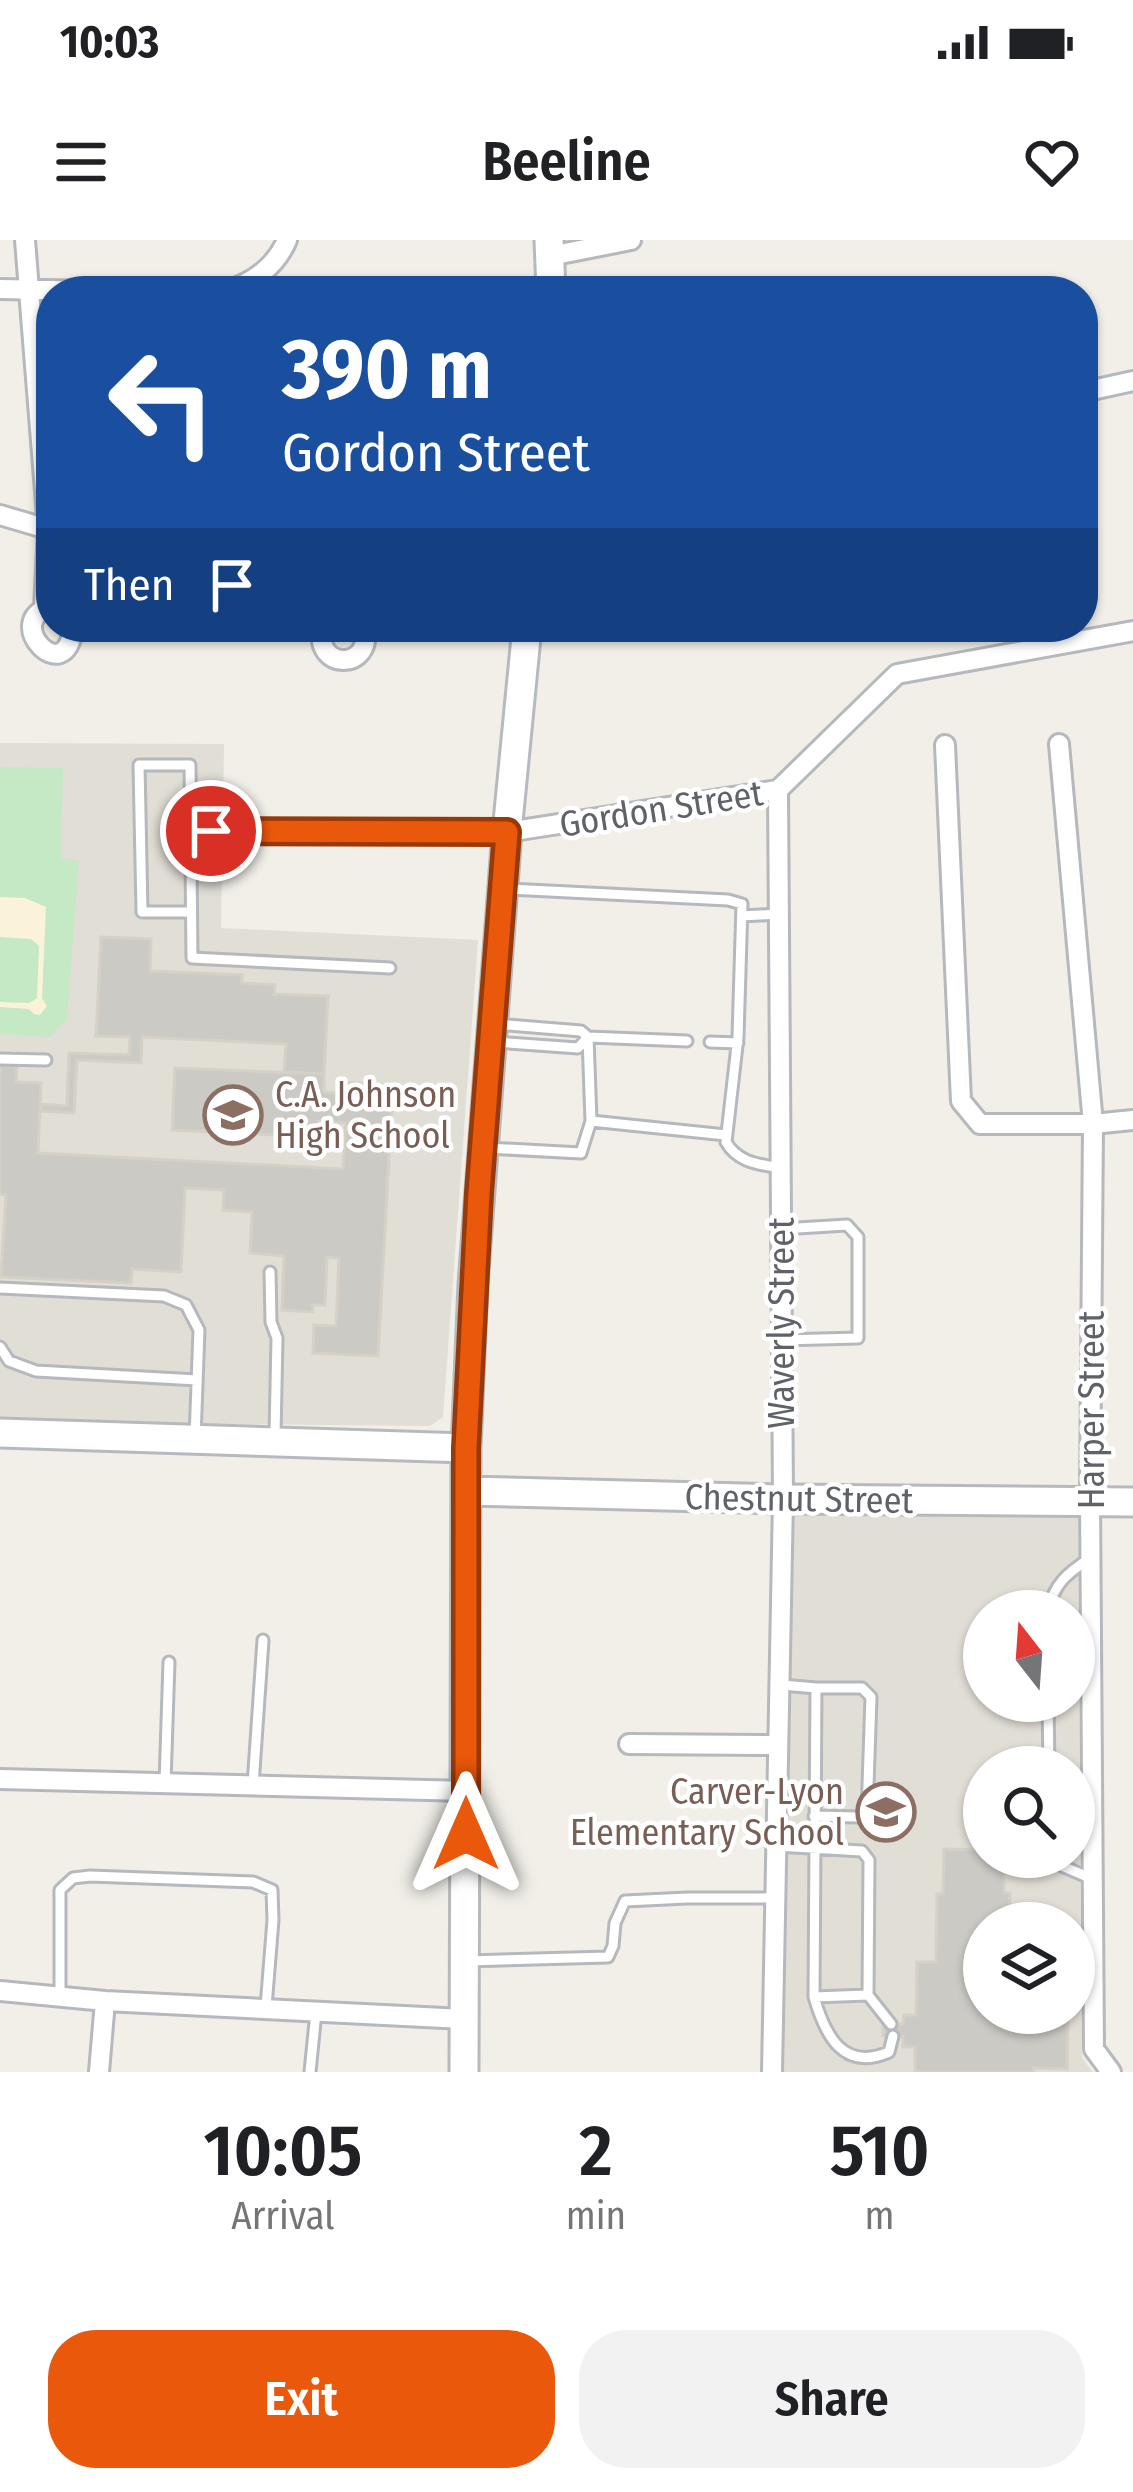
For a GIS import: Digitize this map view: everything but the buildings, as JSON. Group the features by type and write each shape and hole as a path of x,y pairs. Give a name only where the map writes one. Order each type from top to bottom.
{"street":[{"path":"25,240 36,361"},
{"path":"257,276 287,240"},
{"path":"549,248 631,240"},
{"path":"0,289 36,289"},
{"path":"1098,389 1133,381"},
{"path":"0,514 36,526"},
{"path":"36,612 28,623 28,638 38,650 60,652 70,642"},
{"name":"Gordon Street","path":"1098,637 1133,631"},
{"path":"322,642 329,656 344,660 358,656 365,642"},
{"path":"464,2072 466,1448 482,1148 507,832 534,642"},
{"name":"Gordon Street","path":"200,831 507,832 778,790 897,674 1073,642"},
{"name":"Harper Street","path":"1059,744 1093,1124 1091,1746"},
{"path":"945,745 961,1101 980,1124 1133,1120"},
{"name":"Waverly Street","path":"772,2072 783,1499 778,790"},
{"path":"0,1433 466,1448"},
{"name":"Chestnut Street","path":"466,1491 1133,1502"},
{"path":"629,1744 778,1745"},
{"path":"0,1779 466,1791"},
{"name":"Harper Street","path":"1091,1878 1094,2048 1111,2072"},
{"path":"0,1991 105,2001 464,2019"},
{"path":"99,2072 105,2001"}],"lane":[{"path":"191,911 142,911 139,765 190,765 200,831 191,911 192,958 391,968"},
{"path":"503,889 742,904 738,1043 726,1135 729,1149 746,1161 780,1168"},
{"path":"742,916 778,914"},
{"path":"491,1033 581,1031 588,1037 687,1041"},
{"path":"491,1033 578,1048 588,1037"},
{"path":"482,1148 581,1153 592,1121 588,1037"},
{"path":"710,1042 738,1043"},
{"path":"0,1059 46,1060"},
{"path":"592,1121 726,1135"},
{"path":"781,1229 847,1226 858,1237 858,1338 781,1340"},
{"path":"270,1272 271,1322 277,1338 274,1441"},
{"path":"0,1304 1,1288 164,1296 179,1301 192,1312 199,1330 195,1438"},
{"path":"0,1347 16,1366 36,1371 197,1380"},
{"path":"1054,1590 1065,1575 1090,1558"},
{"path":"253,1785 263,1640"},
{"path":"165,1783 169,1662"},
{"path":"779,1685 862,1688 871,1697 867,1814 814,1816"},
{"path":"816,1688 814,1997 822,2024 847,2058 874,2062 889,2052 893,2036"},
{"path":"776,1846 862,1851 869,1860 868,1995 891,2024"},
{"path":"60,1997 60,1890 73,1878 253,1882 272,1891 266,2007"},
{"path":"465,1961 608,1957 625,1901 775,1898"},
{"path":"814,1997 868,1995"},
{"path":"310,2072 316,2010"}],"shaded area":[{"name":"C.A. Johnson High School","path":"0,743 224,744 221,928 478,940 443,1417 430,1426 0,1422"},
{"name":"Carver-Lyon Elementary School","path":"1078,1511 1079,1590 963,1590 963,1722 1080,1722 1080,1746 963,1746 963,1878 1081,1878 1081,1902 963,1902 963,2034 1082,2034 1082,2058 1093,2072 783,2072 793,1512"}],"green space":[{"path":"0,767 63,768 61,858 79,861 67,1019 50,1037 0,1034"}],"sand":[{"path":"0,897 25,898 46,907 42,998 47,1006 40,1015 29,1009 0,1007 0,1002 29,1003 37,998 39,946 31,939 0,937"}],"place":[{"name":"C.A. Johnson High School","path":"233,1115"},
{"name":"Carver-Lyon Elementary School","path":"886,1812"}],"route":[{"path":"211,831 507,832 479,1193 466,1448 466,1834"}]}
